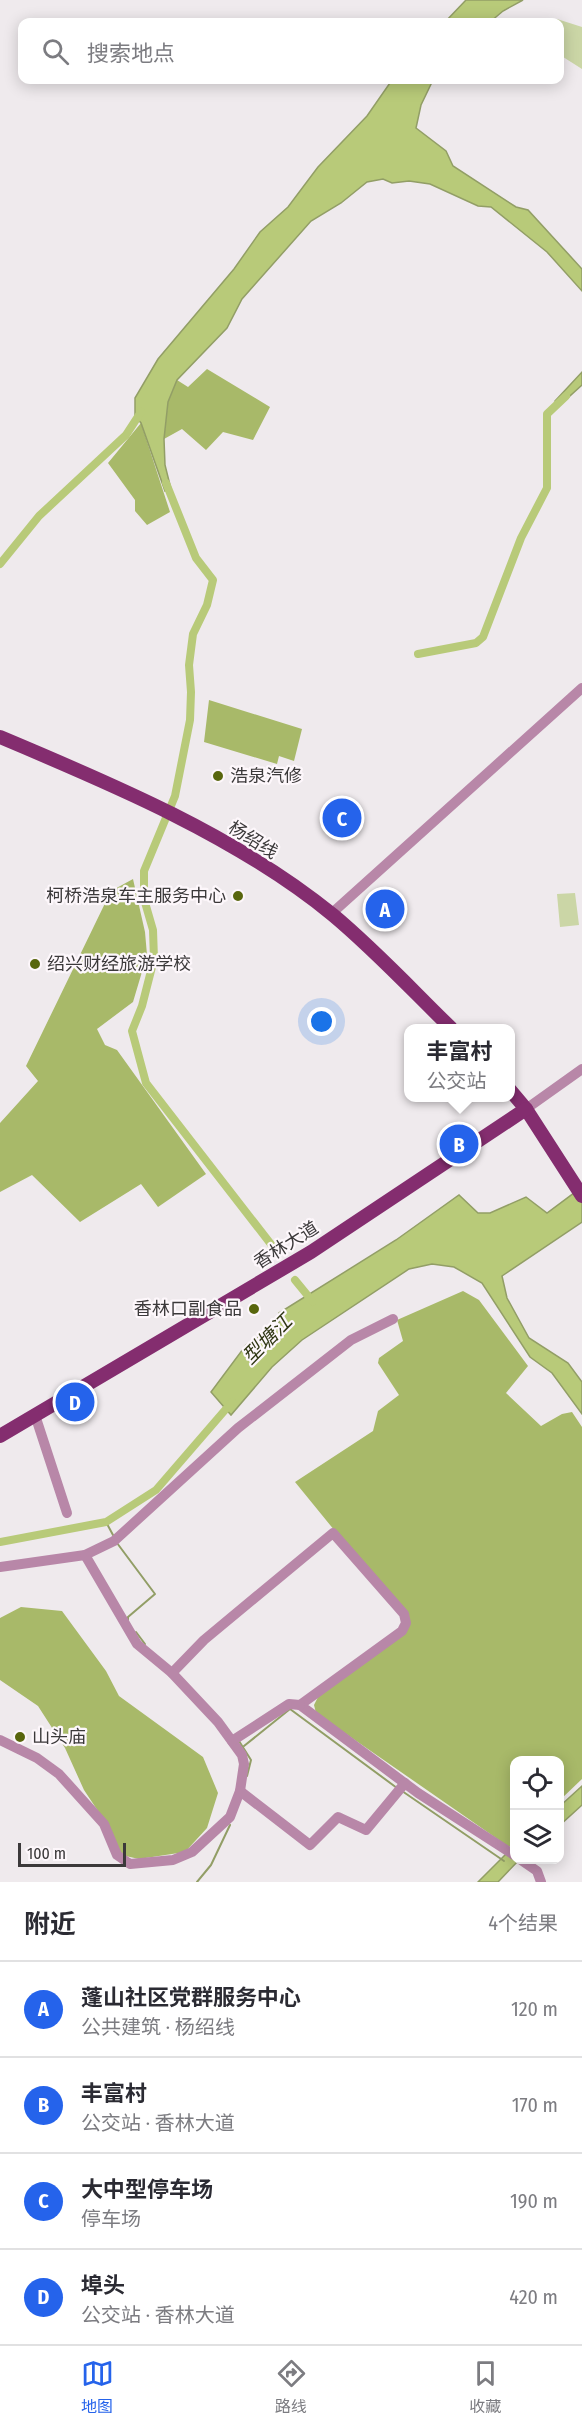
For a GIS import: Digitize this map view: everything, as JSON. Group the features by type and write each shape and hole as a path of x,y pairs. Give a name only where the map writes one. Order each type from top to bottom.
{"main road":[{"name":"杨绍线","path":"0,737 161,808 265,868 331,914 380,957 446,1024"},
{"path":"515,1096 526,1109 582,1196"},
{"name":"香林大道","path":"0,1436 311,1252 526,1109"}],"street":[{"path":"331,914 582,688"},
{"name":"香林大道","path":"526,1109 582,1069"},
{"path":"0,1567 85,1555 115,1540 238,1428 351,1340 393,1319"},
{"path":"35,1415 68,1514"},
{"path":"174,1671 204,1640 333,1533 404,1614 406,1623 402,1630 300,1705"},
{"path":"0,1740 37,1758 59,1774 104,1824 117,1855 130,1864 173,1860 192,1852 230,1817 240,1791 244,1764 236,1739 174,1671 137,1644 85,1555"},
{"path":"236,1739 289,1704 300,1705 402,1787 510,1852"},
{"path":"240,1791 310,1845 338,1818 366,1830 402,1787"},
{"path":"527,1864 537,1871 541,1882"}],"shaded area":[{"path":"564,21 582,27 582,69 564,58"},
{"path":"207,369 270,407 253,440 223,432 206,450 182,429 164,439 168,402 177,380 188,387"},
{"path":"141,423 170,512 147,525 135,511 135,500 108,463"},
{"path":"209,700 302,729 294,761 279,756 277,764 204,742"},
{"path":"133,879 145,932 147,955 133,1002 97,1029 105,1045 117,1050 206,1174 158,1207 141,1184 80,1222 32,1175 0,1192 0,1123 38,1081 26,1066 111,891"},
{"path":"575,893 579,925 560,927 557,894"},
{"path":"463,1291 479,1300 528,1366 506,1393 541,1426 562,1414 572,1412 582,1427 582,1779 564,1796 564,1756 510,1756 509,1847 316,1713 314,1705 318,1697 410,1623 295,1482 373,1431 378,1411 399,1395 378,1363 379,1358 403,1341 397,1320"},
{"path":"21,1607 62,1611 106,1671 119,1696 203,1757 218,1793 207,1828 185,1852 139,1859 121,1855 106,1823 84,1790 65,1748 38,1706 0,1680 0,1618"}],"water":[{"path":"466,0 523,0 495,18 449,18"},
{"path":"389,84 431,84 421,105 416,128 446,151 453,166 516,207 528,210 582,269 582,291 547,252 491,207 478,206 430,184 409,181 392,183 383,179 367,182 341,203 311,221 242,299 227,328 177,380 168,402 164,439 165,465 171,489 165,491 141,423 135,416 135,398 158,359 234,269 260,232 288,207 318,167 367,116"},
{"path":"582,372 582,385 561,404 555,401"},
{"path":"582,1187 582,1222 502,1276 507,1298 529,1338 568,1363 582,1382 582,1414 552,1373 530,1357 482,1283 454,1267 432,1264 409,1269 302,1340 272,1367 231,1415 211,1392 246,1345 279,1323 279,1313 396,1240 459,1195 478,1213 490,1213 526,1197 547,1213"},
{"path":"582,1786 582,1805 564,1821 564,1802"},
{"path":"510,1850 510,1864 515,1864 498,1882 478,1882"}],"waterway":[{"path":"418,654 476,643 483,637 521,538 547,488 547,414 566,396"},
{"path":"0,564 39,516 126,435 141,412"},
{"path":"166,483 196,558 213,580 207,605 193,634 189,665 190,720 175,796 144,871 144,899 153,930 154,959 142,1006 132,1031 146,1083 277,1252"},
{"path":"295,1280 313,1302"},
{"name":"型塘江","path":"0,1542 106,1522 156,1490 232,1402"},
{"path":"106,1522 113,1535"},
{"path":"117,1543 155,1594 128,1617 128,1620"},
{"path":"136,1632 145,1644"},
{"path":"244,1746 290,1709 397,1788"},
{"path":"239,1741 251,1760 247,1776"},
{"path":"402,1791 504,1861"},
{"path":"197,1882 211,1865 230,1825"}],"place":[{"name":"浩泉汽修","path":"218,776"},
{"name":"大中型停车场","path":"342,818"},
{"name":"柯桥浩泉车主服务中心","path":"238,896"},
{"name":"蓬山社区党群服务中心","path":"385,909"},
{"name":"绍兴财经旅游学校","path":"35,964"},
{"name":"丰富村","path":"459,1144"},
{"name":"香林口副食品","path":"254,1309"},
{"name":"埠头","path":"75,1402"},
{"name":"山头庙","path":"20,1737"}]}
